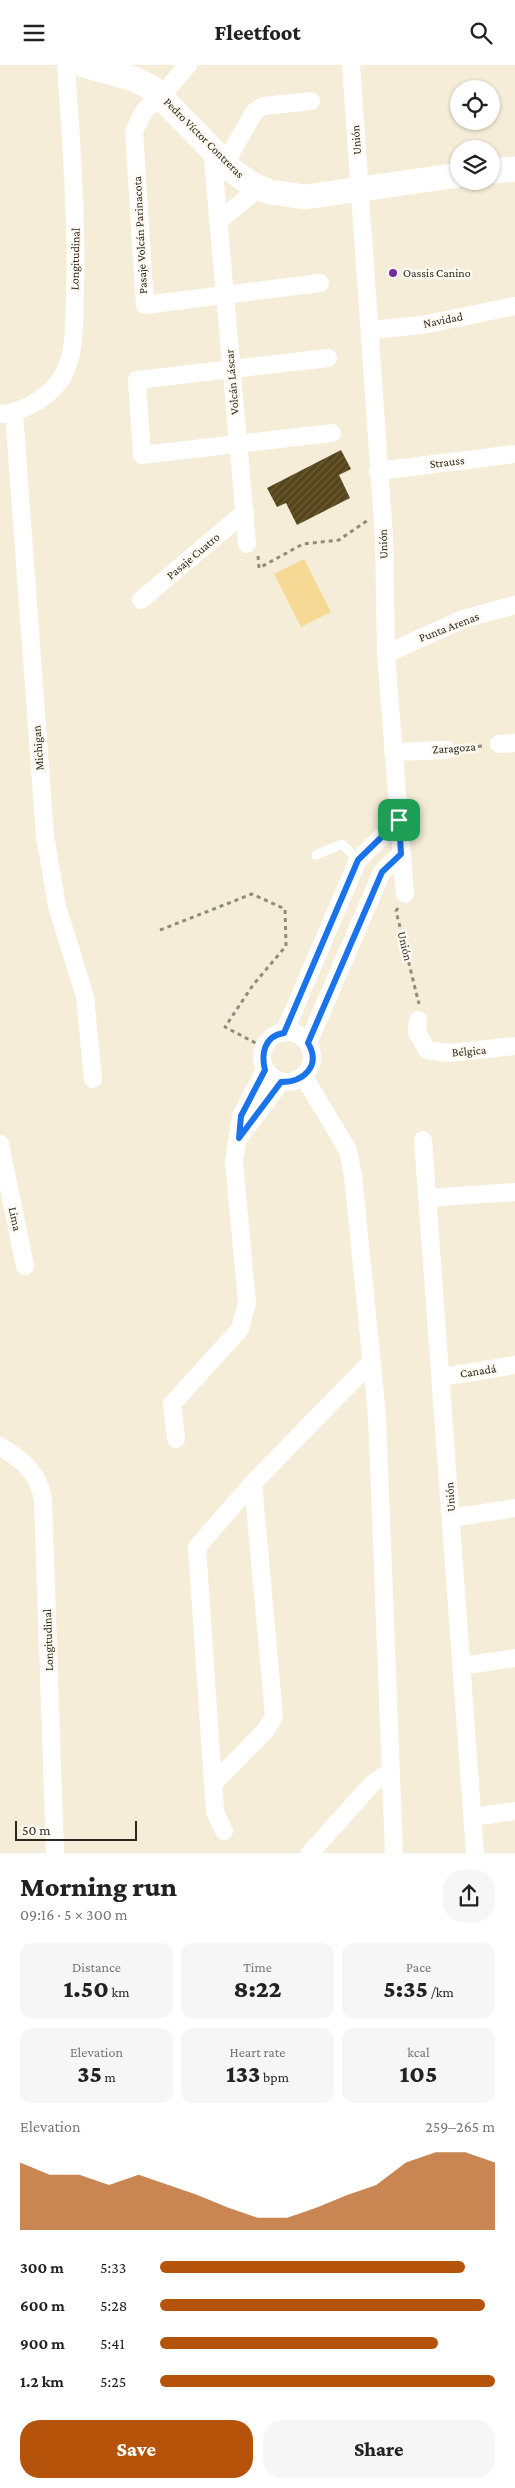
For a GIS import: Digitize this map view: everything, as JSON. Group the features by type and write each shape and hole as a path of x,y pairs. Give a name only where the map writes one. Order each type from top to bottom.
{"street":[{"name":"Longitudinal","path":"7,413 49,393 61,378 74,343 76,233 66,65"},
{"path":"162,95 188,65"},
{"name":"Unión","path":"351,65 382,512 386,654 405,894"},
{"name":"Pedro Víctor Contreras","path":"92,67 134,79 162,95 219,156 243,179 259,188 292,197 450,176"},
{"name":"Pasaje Volcán Parinacota","path":"162,95 144,111 134,131 144,305 224,296"},
{"path":"219,156 255,111 264,106 311,101"},
{"name":"Volcán Láscar","path":"219,156 224,296 247,544"},
{"path":"500,170 515,169"},
{"path":"220,220 259,188"},
{"path":"224,296 320,283"},
{"name":"Navidad","path":"370,330 422,325 515,306"},
{"path":"328,358 137,381 142,455 332,433"},
{"name":"Michigan","path":"7,413 45,836 57,906 85,997 93,1079"},
{"name":"Strauss","path":"378,471 515,454"},
{"name":"Pasaje Cuatro","path":"141,600 245,512"},
{"name":"Punta Arenas","path":"386,654 463,619 515,605"},
{"name":"Zaragoza","path":"393,752 447,750"},
{"path":"284,1033 358,860 399,820"},
{"path":"308,1043 382,872 401,854"},
{"path":"358,860 382,872"},
{"path":"331,925 355,934"},
{"name":"Bélgica","path":"418,1020 417,1032 427,1050 449,1053 515,1046"},
{"path":"292,1032 305,1038 308,1043 312,1051 312,1065 304,1077 294,1082 281,1082 272,1078 265,1070 262,1057 266,1043 277,1034 292,1032"},
{"path":"176,1439 172,1405 240,1329 247,1303 234,1161 241,1116 265,1070"},
{"path":"304,1077 348,1150 353,1176 377,1415 389,1772 394,1853"},
{"path":"239,1138 281,1082"},
{"name":"Unión","path":"423,1140 442,1377 475,1853"},
{"name":"Lima","path":"0,1144 25,1266"},
{"path":"428,1198 515,1192"},
{"path":"224,1831 214,1812 197,1547 253,1483 371,1362"},
{"name":"Canadá","path":"442,1377 515,1365"},
{"name":"Longitudinal","path":"0,1446 30,1467 38,1479 43,1500 55,1853"},
{"path":"213,1783 266,1730 274,1716 253,1483"},
{"path":"451,1518 515,1509"},
{"path":"461,1665 515,1658"},
{"path":"310,1853 372,1784 389,1772"},
{"path":"473,1817 515,1811"}],"lane":[{"path":"316,855 342,844 358,860"}],"path":[{"path":"259,568 303,544 339,540 358,525 382,512"},
{"name":"Zaragoza","path":"447,750 507,744"},
{"path":"160,930 252,894 285,909 286,946 253,985 225,1027 265,1048"},
{"name":"Unión","path":"405,894 396,911 419,1002 418,1020"}],"shaded area":[{"path":"304,559 331,612 301,627 274,574"}],"building":[{"path":"341,450 351,469 339,475 350,498 297,525 286,503 277,507 267,488"}],"place":[{"name":"Oassis Canino","path":"393,273"}],"route":[{"path":"399,820 401,854 382,872 308,1043 312,1051 312,1065 304,1077 294,1082 281,1082 239,1138 241,1116 265,1070 262,1057 266,1043 277,1034 284,1033 358,860 399,820"}]}
